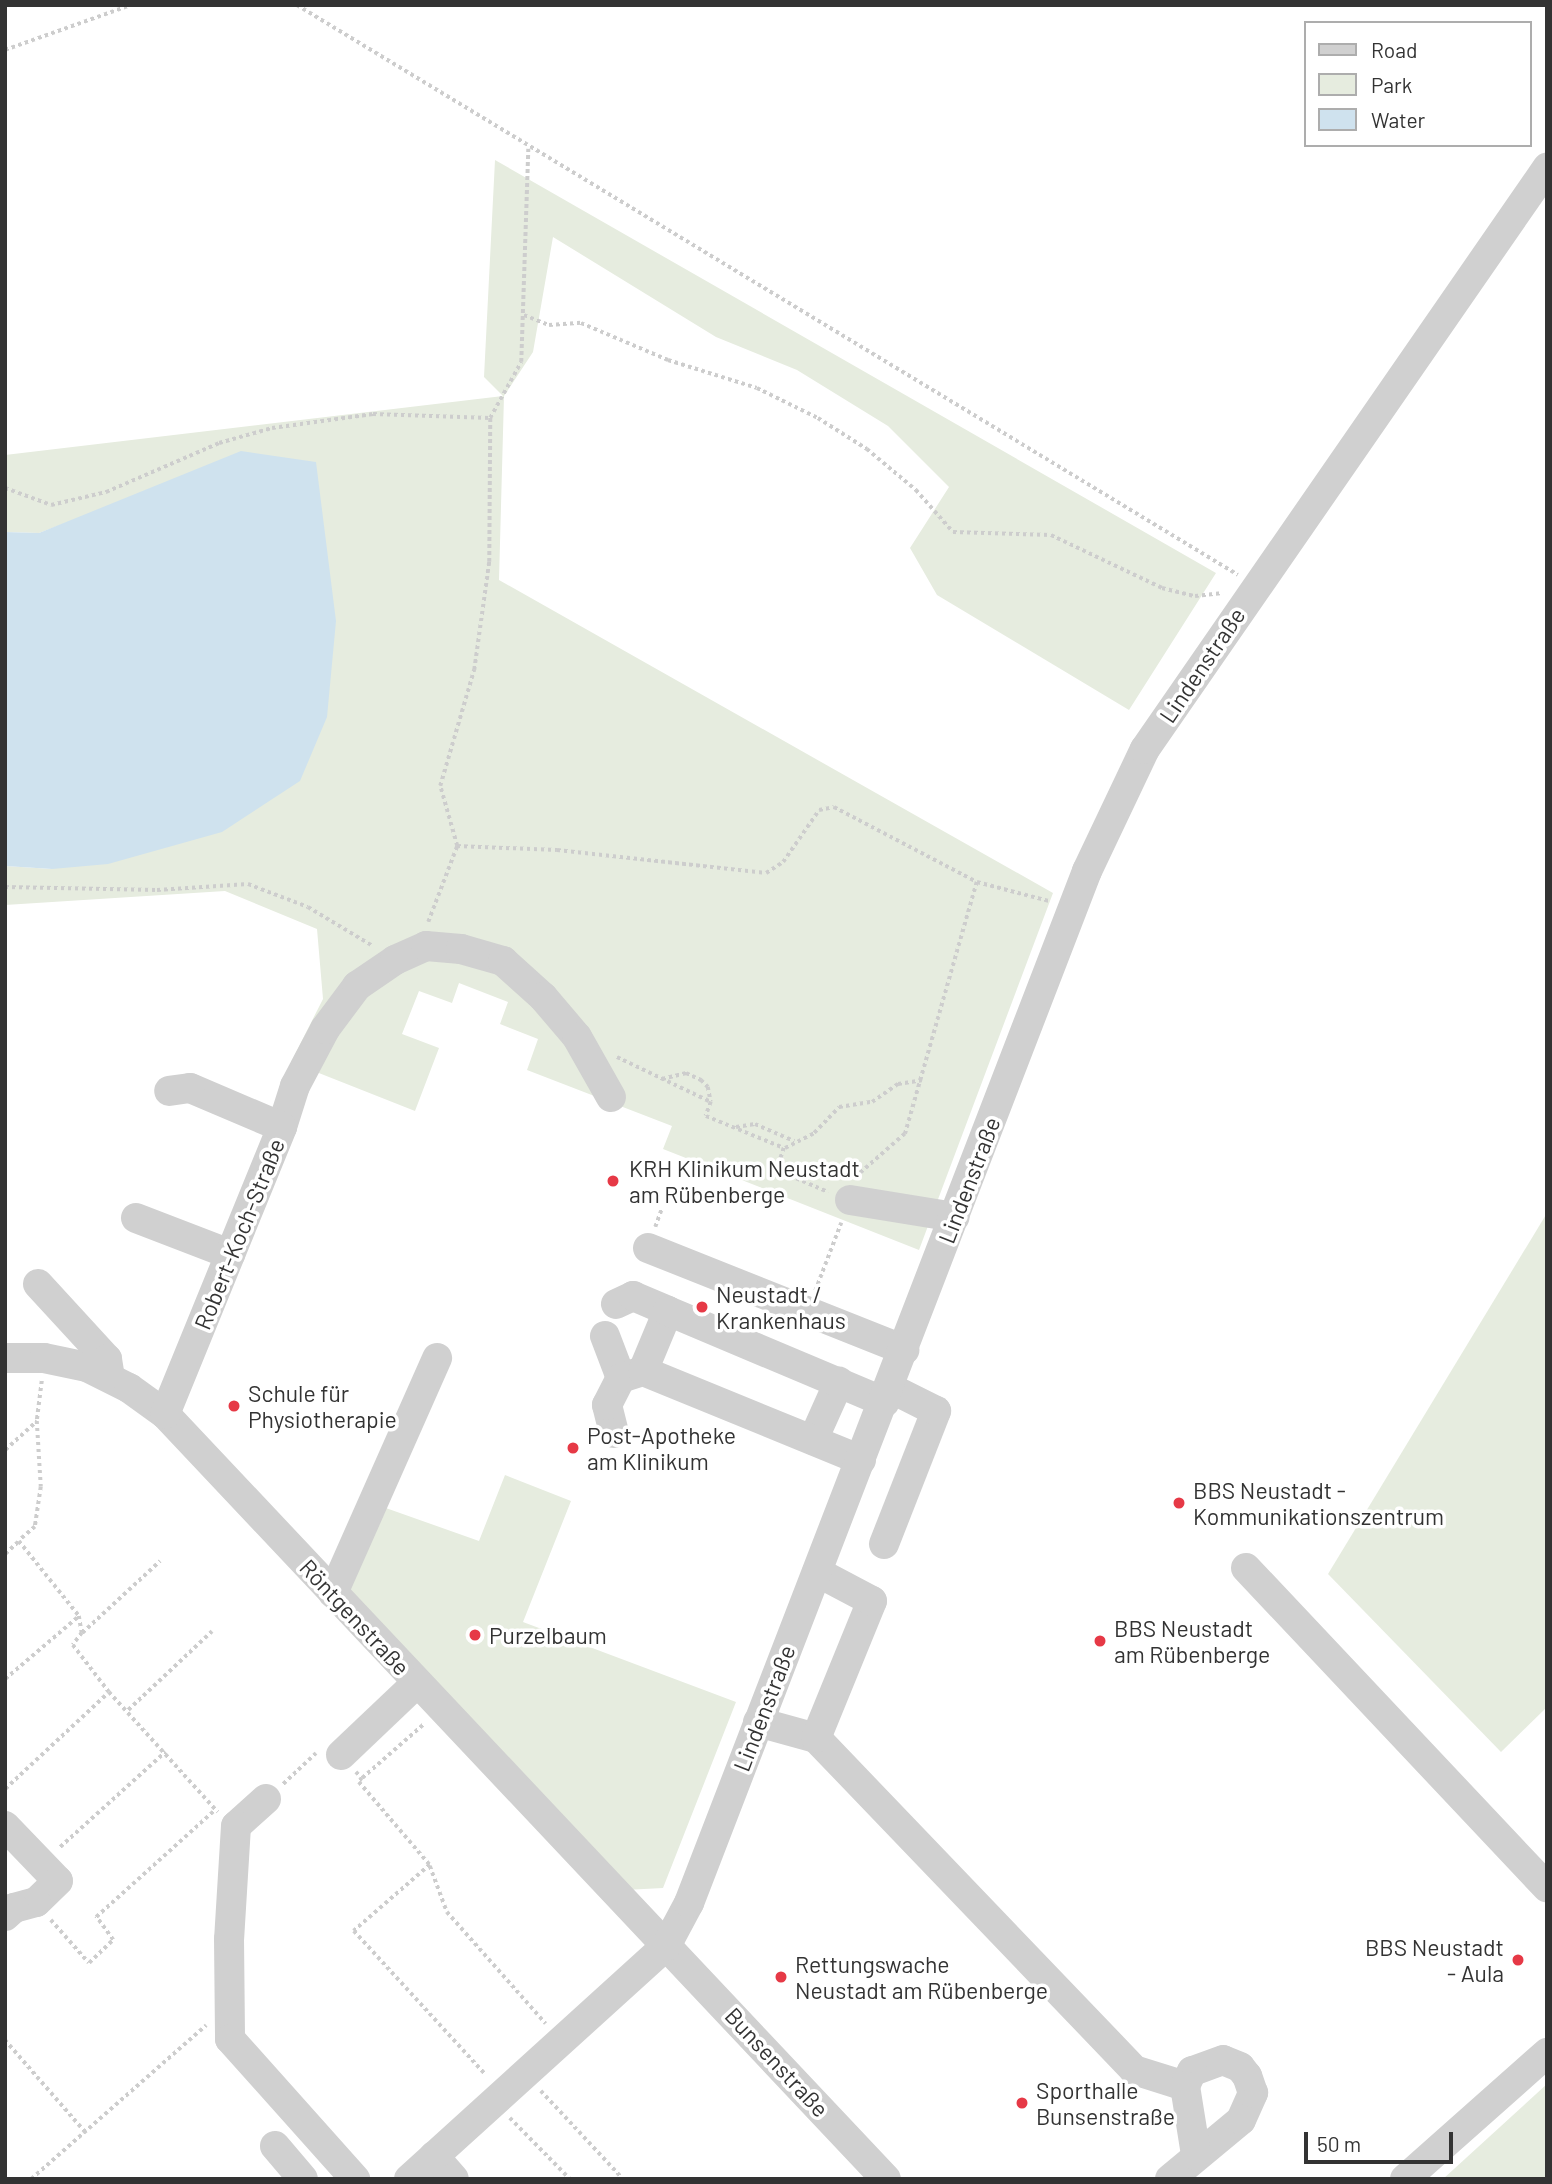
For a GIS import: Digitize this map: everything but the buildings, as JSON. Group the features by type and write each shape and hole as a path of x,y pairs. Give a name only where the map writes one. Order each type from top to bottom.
{"street":[{"name":"Lindenstraße","path":"408,2179 434,2156 517,2100 561,2042 666,1946 690,1903 1073,907 1145,750 1252,589 1547,168"},
{"path":"282,1127 295,1086 325,1029 358,986 395,960 426,946 461,949 503,961 543,997 577,1037 611,1097"},
{"name":"Robert-Koch-Straße","path":"165,1415 282,1127 190,1088 169,1091"},
{"path":"850,1200 955,1217"},
{"path":"135,1218 230,1254"},
{"path":"648,1248 904,1350"},
{"path":"38,1284 107,1359 110,1378"},
{"path":"616,1304 633,1296 839,1382 936,1411 884,1544"},
{"path":"614,1433 607,1405 632,1374 668,1311"},
{"path":"604,1336 632,1374 861,1460"},
{"name":"Röntgenstraße","path":"5,1358 44,1358 87,1367 110,1378 165,1415 666,1946"},
{"path":"333,1593 437,1358"},
{"path":"813,1440 839,1382"},
{"path":"1246,1568 1547,1887"},
{"path":"816,1738 872,1601 817,1572"},
{"path":"341,1755 417,1683"},
{"path":"758,1722 816,1738 1134,2070 1185,2087"},
{"path":"266,1799 226,1818 230,2039 355,2179"},
{"path":"5,1826 58,1881 36,1902 14,1908 5,1916"},
{"name":"Bunsenstraße","path":"666,1946 886,2179"},
{"path":"1405,2179 1547,2053"},
{"path":"1170,2179 1241,2120 1252,2094 1240,2067 1223,2060 1192,2071 1185,2087 1196,2155"},
{"path":"275,2146 303,2179"},
{"path":"434,2156 454,2179"}],"path":[{"path":"5,50 131,5"},
{"path":"296,5 1252,589"},
{"path":"426,946 426,928 457,846 440,786 474,670 489,562 489,418 521,362 528,149"},
{"path":"524,315 549,325 582,323 681,365 757,388 818,418 867,449 916,490 953,532 1051,535 1162,588 1195,596 1252,589"},
{"path":"5,488 51,505 106,492 219,443 272,428 373,414 489,418"},
{"path":"457,846 557,850 766,873 783,862 819,810 834,807 977,882 1073,907"},
{"path":"807,1312 850,1200 856,1177 905,1134 977,882"},
{"path":"5,887 157,890 248,884 308,906 395,960"},
{"path":"614,1055 710,1102"},
{"path":"662,1079 686,1073 701,1080 708,1087 710,1102 706,1116 784,1148"},
{"path":"850,1200 777,1170 784,1148 814,1133 839,1107 872,1102 898,1084 922,1080"},
{"path":"733,1128 755,1124 794,1142"},
{"path":"5,1554 35,1527 39,1500 37,1421 44,1358"},
{"path":"5,1450 37,1421"},
{"path":"19,1541 79,1616 82,1633"},
{"path":"36,1902 89,1963 113,1940 96,1917 226,1818 109,1692 74,1644 82,1633 160,1561"},
{"path":"5,1679 79,1616"},
{"path":"128,1710 212,1631"},
{"path":"5,1789 109,1692"},
{"path":"42,1863 165,1752"},
{"path":"362,1778 359,1782 430,1865 446,1912 561,2042"},
{"path":"430,1865 354,1931 517,2100"},
{"path":"31,2179 230,2004"},
{"path":"5,2040 86,2133"},
{"path":"549,2081 540,2090 517,2100 510,2117 570,2179"},
{"path":"540,2090 623,2179"}],"green space":[{"path":"495,160 1216,573 1129,710 937,595 910,548 949,487 888,426 797,370 716,337 553,237 533,352 504,396 499,580 1053,893 919,1250 663,1149 672,1126 527,1070 538,1039 500,1024 508,1002 459,983 452,1003 419,991 402,1034 439,1048 415,1111 291,1062 323,999 317,929 225,891 5,905 5,866 52,869 131,498 39,533 5,532 5,455 503,396 484,377"},
{"path":"1547,1213 1547,1707 1501,1752 1328,1574"},
{"path":"505,1475 571,1501 523,1622 736,1702 663,1888 625,1890 345,1590 383,1507 479,1541"},
{"path":"1547,2084 1547,2179 1443,2179"}],"water":[{"path":"241,451 316,462 336,621 327,717 300,781 222,832 108,864 52,869 5,866 5,532 39,533"}],"place":[{"name":"KRH Klinikum Neustadt am Rübenberge","path":"613,1181"},
{"name":"Neustadt / Krankenhaus","path":"702,1307"},
{"name":"Schule für Physiotherapie","path":"234,1406"},
{"name":"Post-Apotheke am Klinikum","path":"573,1448"},
{"name":"BBS Neustadt - Kommunikationszentrum","path":"1179,1503"},
{"name":"Purzelbaum","path":"475,1635"},
{"name":"BBS Neustadt am Rübenberge","path":"1100,1641"},
{"name":"BBS Neustadt - Aula","path":"1518,1960"},
{"name":"Rettungswache Neustadt am Rübenberge","path":"781,1977"},
{"name":"Sporthalle Bunsenstraße","path":"1022,2103"}]}
